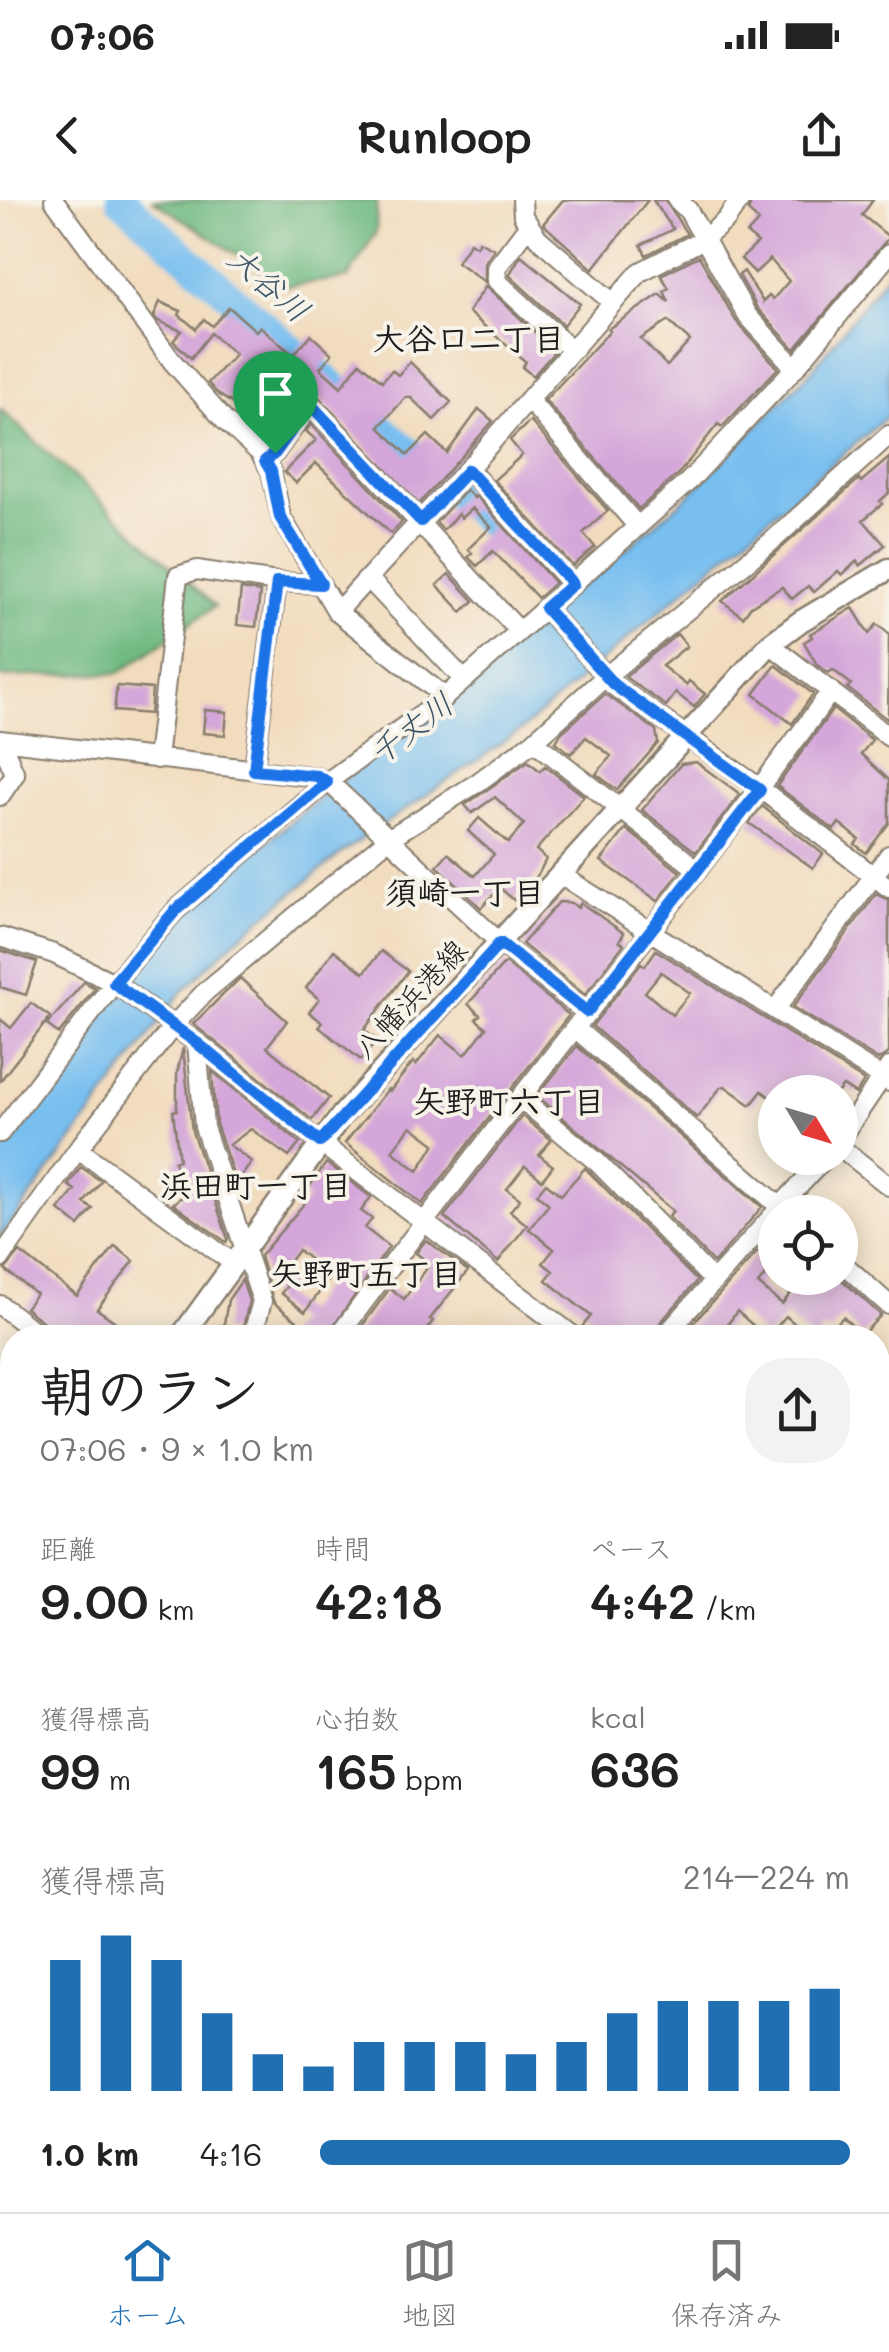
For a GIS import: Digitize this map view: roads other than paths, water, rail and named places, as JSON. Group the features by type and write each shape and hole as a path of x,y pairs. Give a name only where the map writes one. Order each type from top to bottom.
{"main road":[{"name":"八幡浜港線","path":"189,1325 320,1142 770,644 889,569"}],"street":[{"path":"54,200 172,361 265,461 271,471 280,517 337,612 445,697"},
{"path":"522,200 522,216 528,226 613,303"},
{"path":"678,200 688,210 747,315 795,368"},
{"path":"337,612 468,470 640,272 704,238 726,220 740,200"},
{"path":"528,226 496,268 497,281 572,350"},
{"path":"0,1133 175,911 330,784 445,697 689,481 795,368 889,254"},
{"path":"529,400 638,527"},
{"path":"265,461 310,404 519,631"},
{"path":"0,1260 170,1023 386,837 476,783 534,741 603,675 772,541 889,436"},
{"path":"468,470 573,584"},
{"path":"157,759 178,576 198,570 321,584"},
{"path":"368,578 464,680"},
{"path":"254,770 277,582"},
{"path":"547,610 603,675 889,888"},
{"path":"770,644 889,737"},
{"path":"347,1325 424,1219 760,790 832,691"},
{"path":"0,740 317,776 500,943 587,1012"},
{"path":"0,740 15,774 0,796"},
{"path":"534,741 698,870"},
{"path":"776,1010 889,855"},
{"path":"561,876 887,1076 858,1118"},
{"path":"0,937 54,954 117,985 559,1325"},
{"path":"574,1028 761,1195"},
{"path":"197,1043 204,1127 239,1255 262,1301 255,1325"},
{"path":"520,1098 598,1162 714,1281"},
{"path":"78,1149 239,1255"},
{"path":"858,1159 889,1186"},
{"path":"793,1195 811,1175"},
{"path":"675,1325 758,1234"},
{"path":"858,1277 889,1306"},
{"path":"0,1305 26,1325"}],"water":[{"name":"千丈川","path":"889,272 889,415 520,731 343,852 233,942 181,993 0,1238 0,1144 87,1026 162,938 207,893 324,794 531,630 688,496 811,371"}],"waterway":[{"name":"大谷川","path":"121,200 589,610"}],"district":[{"name":"大谷口二丁目","path":"469,337"},
{"name":"須崎一丁目","path":"465,891"},
{"name":"矢野町六丁目","path":"509,1100"},
{"name":"浜田町一丁目","path":"256,1184"},
{"name":"矢野町五丁目","path":"366,1272"}]}
